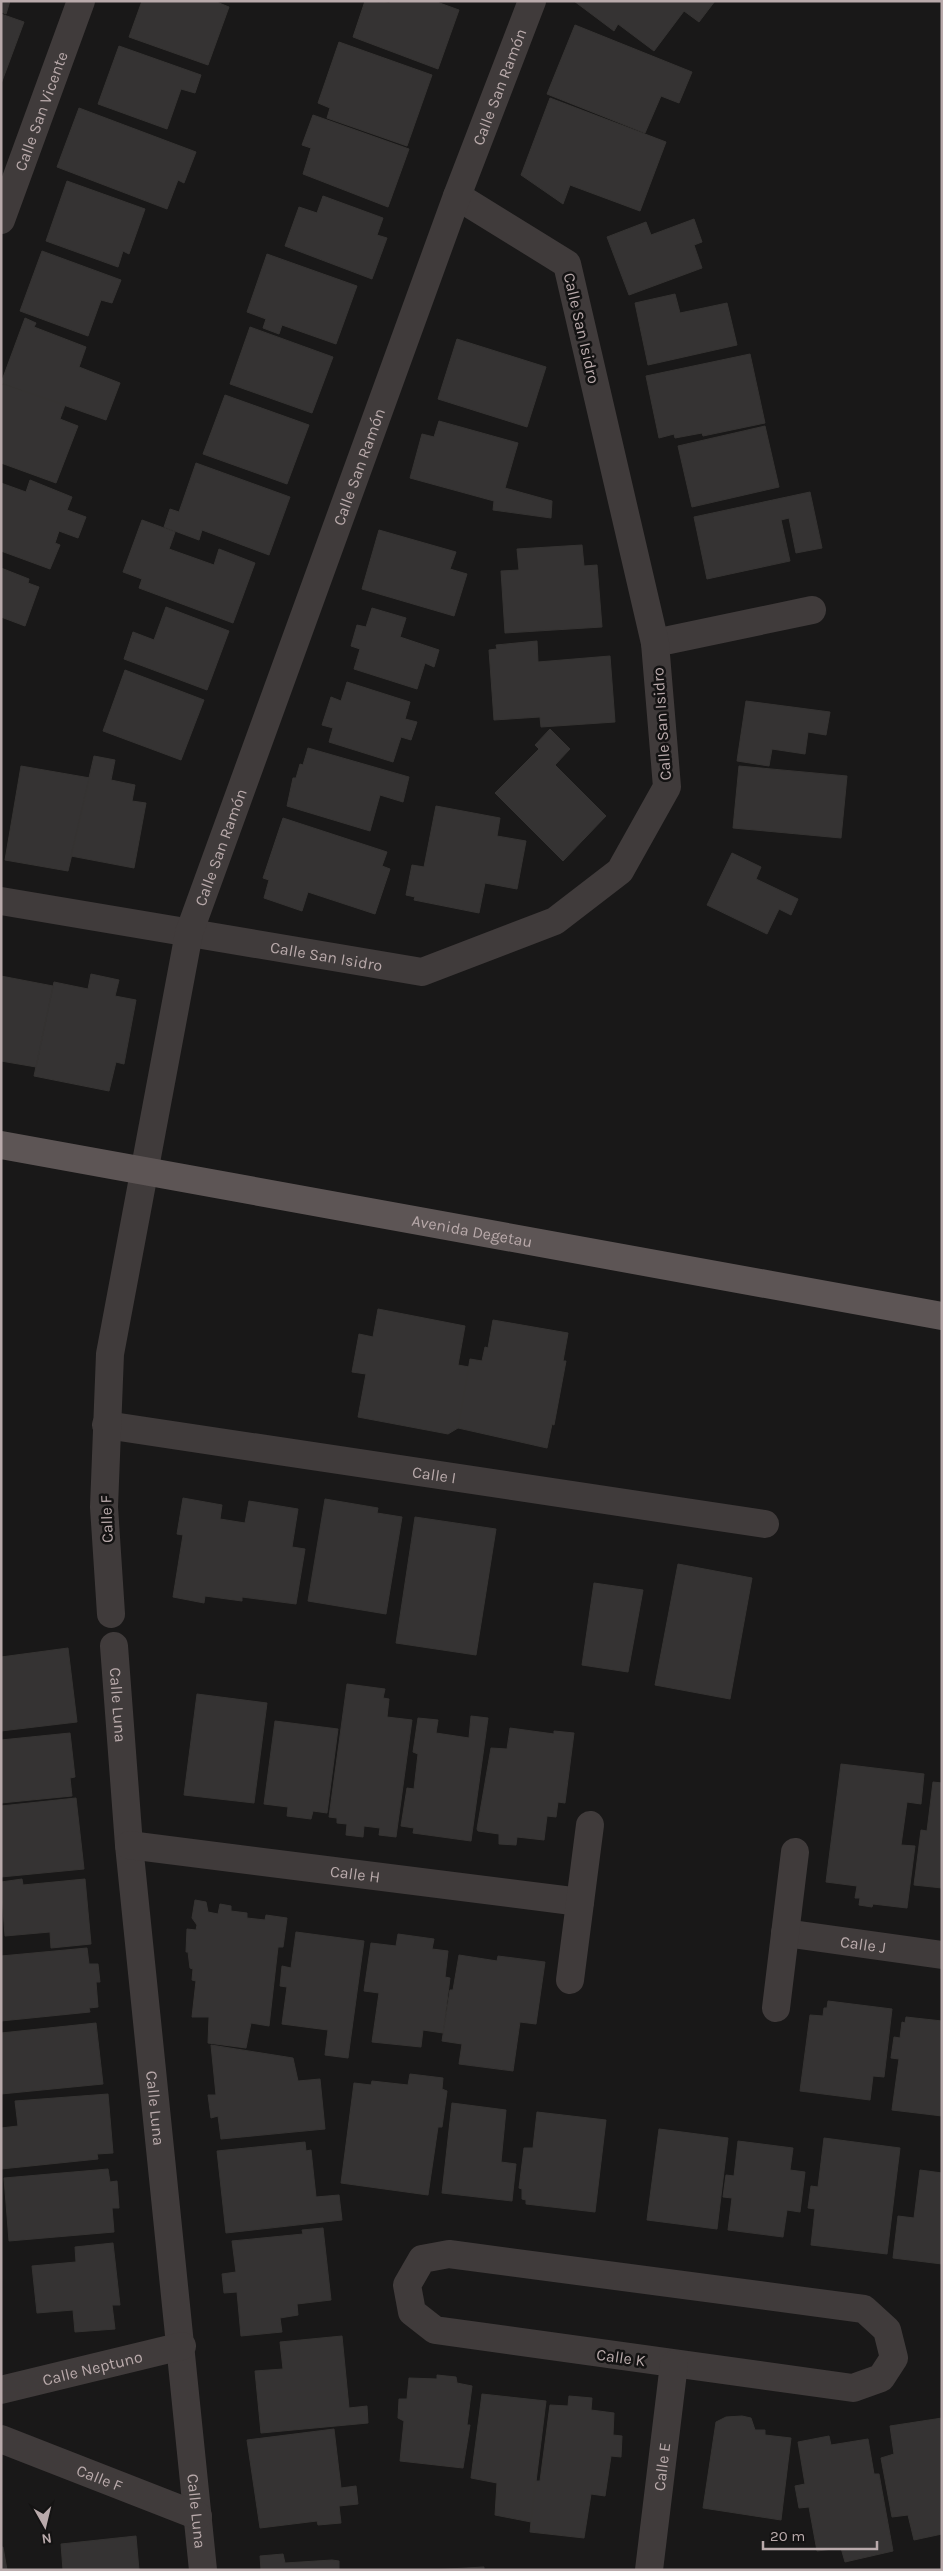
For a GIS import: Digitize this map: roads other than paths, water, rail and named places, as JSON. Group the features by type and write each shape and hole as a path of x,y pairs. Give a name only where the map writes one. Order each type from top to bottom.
{"main road":[{"name":"Avenida Degetau","path":"1,1145 942,1316"}],"street":[{"name":"Calle San Vicente","path":"1,220 81,1"},
{"name":"Calle San Ramón","path":"145,1170 189,933 457,196 532,1"},
{"name":"Calle San Isidro","path":"1,901 422,972 555,921 620,871 667,787 655,643 567,264 457,196"},
{"path":"655,643 812,610"},
{"name":"Calle F","path":"112,1614 104,1507 110,1354 145,1170"},
{"name":"Calle I","path":"106,1425 765,1524"},
{"name":"Calle Luna","path":"114,1646 129,1845 182,2346 203,2570"},
{"path":"570,1980 590,1825"},
{"name":"Calle H","path":"129,1845 580,1902"},
{"path":"776,2008 795,1852"},
{"name":"Calle J","path":"785,1933 942,1955"},
{"name":"Calle K","path":"449,2254 864,2309 887,2330 894,2358 880,2378 854,2388 674,2364 435,2330 412,2312 407,2285 422,2259 449,2254"},
{"name":"Calle Neptuno","path":"1,2390 182,2346"},
{"name":"Calle E","path":"649,2570 674,2364"},
{"name":"Calle F","path":"1,2439 198,2516"}]}
